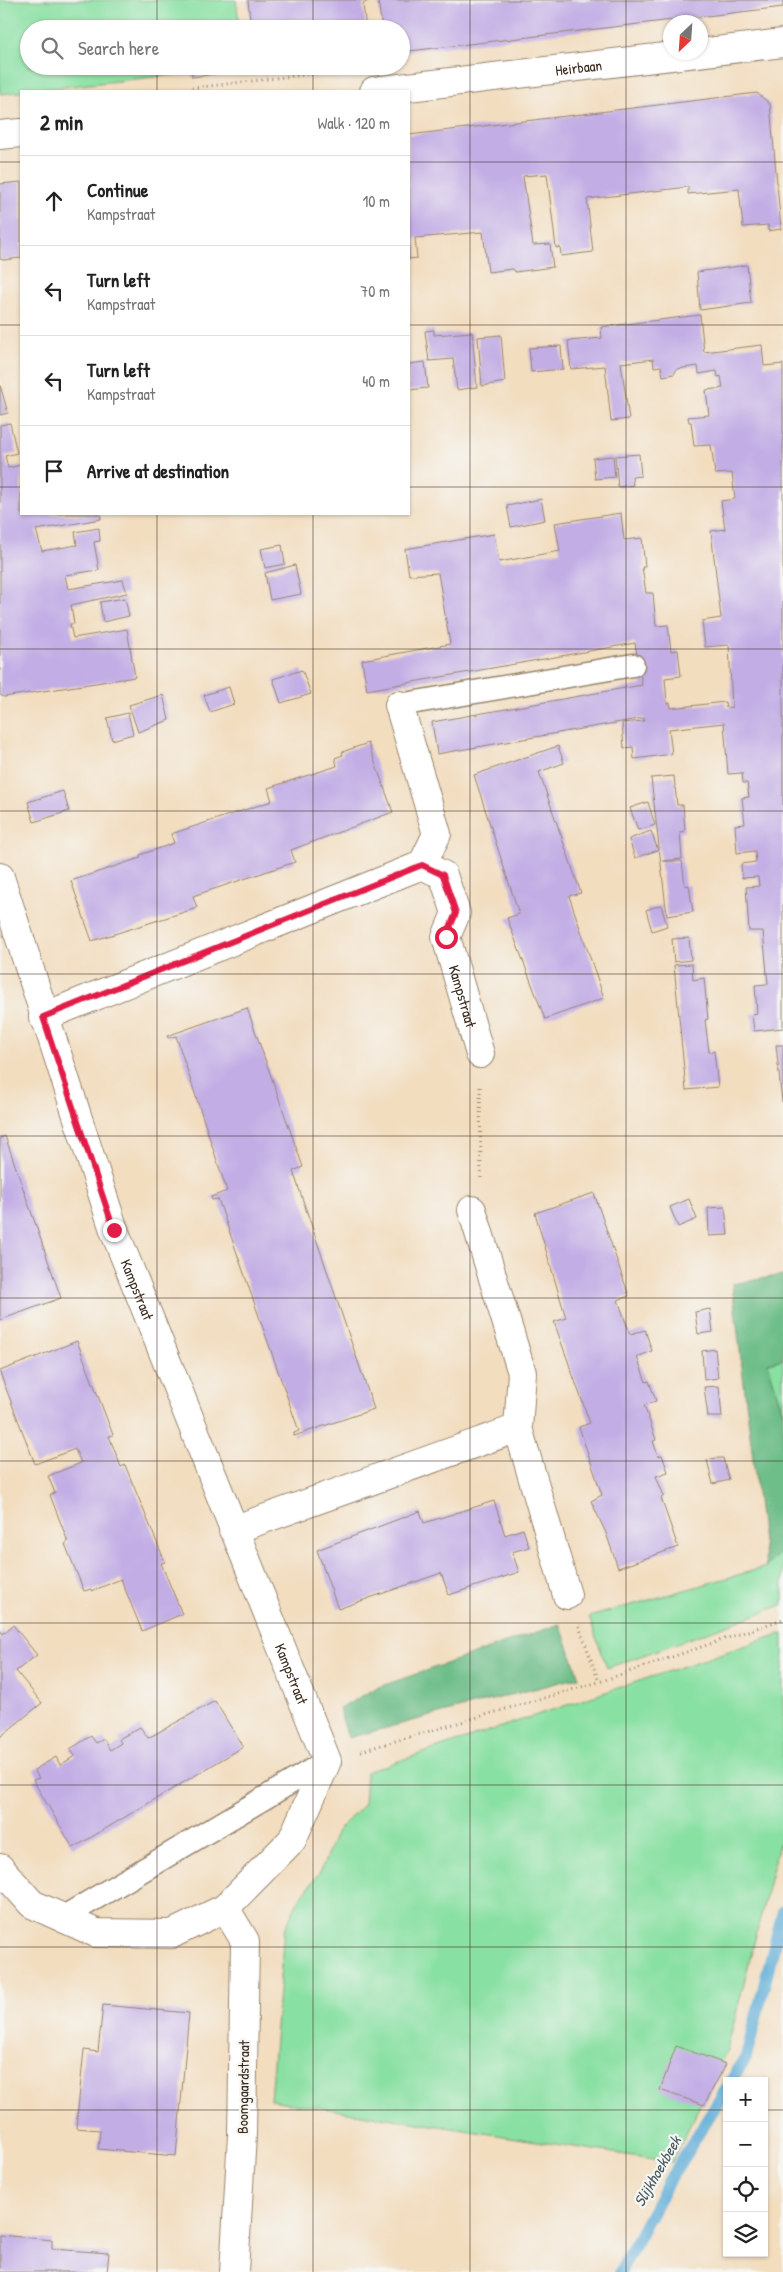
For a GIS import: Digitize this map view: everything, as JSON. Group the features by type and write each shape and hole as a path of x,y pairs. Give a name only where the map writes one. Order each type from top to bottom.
{"street":[{"name":"Heirbaan","path":"383,90 783,43"},
{"path":"0,135 20,133"},
{"path":"43,1017 422,865 437,834 399,705"},
{"name":"Kampstraat","path":"422,865 443,875 456,913 446,937 480,1054"},
{"name":"Kampstraat","path":"0,877 43,1017 114,1230 327,1761"},
{"path":"472,1210 522,1373 518,1428 568,1595"},
{"path":"233,1530 518,1428"},
{"path":"0,1868 32,1904 96,1934 172,1934 226,1908 292,1840 327,1761"},
{"name":"Boomgaardstraat","path":"226,1908 245,1941 242,2134 234,2272"}],"lane":[{"path":"399,705 633,665"},
{"path":"62,1918 327,1761"}],"path":[{"path":"176,90 308,75"},
{"path":"472,1210 481,1206 480,1054"},
{"path":"568,1595 599,1682"},
{"path":"327,1761 599,1682 783,1619"}],"green space":[{"path":"0,0 236,0 239,20 20,20 20,75 172,75 36,90 20,90 20,92 0,94"},
{"path":"783,1275 783,1359 768,1363 783,1414 783,1550 766,1567 732,1284"},
{"path":"783,1359 783,1414 768,1363"},
{"path":"783,1550 783,1605 607,1668 589,1617 766,1567"},
{"path":"560,1624 579,1677 348,1738 339,1709 376,1688"},
{"path":"783,1633 783,1828 727,2050 672,2162 270,2100 284,1931 297,1903 321,1870 337,1831 364,1804 366,1772"}],"building":[{"path":"248,0 370,0 363,4 365,20 250,20"},
{"path":"378,0 783,0 783,7 708,16 663,15 663,21 410,51 410,20 381,20"},
{"path":"757,93 770,104 781,229 768,231 768,225 743,227 739,189 688,194 688,187 587,199 593,252 561,256 560,247 556,248 547,174 523,176 533,245 550,244 553,267 515,272 513,269 488,272 483,232 415,238 417,258 410,259 410,135"},
{"path":"20,182 20,258 0,259 0,184"},
{"path":"747,265 751,303 700,310 697,272"},
{"path":"700,315 704,352 762,345 764,366 783,364 783,1028 754,1031 752,1014 757,1013 755,985 768,984 763,931 749,931 746,887 759,886 758,877 742,878 741,864 756,862 755,851 737,853 735,825 745,824 742,798 749,797 747,783 743,783 742,773 728,774 724,723 669,729 672,754 634,759 633,747 624,748 622,723 644,721 644,718 437,754 432,722 642,685 635,643 367,690 362,660 450,644 438,573 409,575 405,549 494,534 499,562 560,551 555,523 621,513 624,540 642,538 645,567 642,567 646,593 653,593 656,626 668,625 671,651 678,650 681,676 665,678 667,703 670,703 671,708 725,702 726,708 732,707 729,645 705,647 702,621 721,618 711,531 725,529 721,501 735,499 732,473 715,474 711,445 694,446 691,422 689,422 688,417 709,415 706,390 723,388 721,376 718,377 717,371 699,374 698,366 677,369 674,374 663,376 661,366 654,367 653,359 621,363 629,419 611,421 605,366 571,369 568,341 602,338 601,327"},
{"path":"434,330 434,335 472,332 477,387 457,390 453,359 429,361 425,331"},
{"path":"501,335 505,382 482,386 478,337"},
{"path":"561,346 563,369 531,372 529,348"},
{"path":"425,362 428,388 410,390 410,364"},
{"path":"0,385 8,413 0,415"},
{"path":"10,423 17,453 5,456 8,468 20,465 20,515 100,515 101,519 36,530 42,551 77,545 75,532 99,528 100,541 94,542 99,570 65,575 68,589 123,580 127,593 71,605 74,624 70,624 73,638 127,629 135,677 4,697 0,695 0,425"},
{"path":"639,454 641,476 632,477 633,485 618,487 615,456"},
{"path":"613,456 615,477 595,479 593,458"},
{"path":"541,499 545,520 511,527 507,506"},
{"path":"282,545 285,564 265,568 261,549"},
{"path":"295,565 301,594 270,600 265,573"},
{"path":"125,598 129,616 103,622 100,602"},
{"path":"302,670 311,694 281,703 273,679"},
{"path":"229,687 234,704 210,712 204,695"},
{"path":"163,695 169,720 138,732 129,705"},
{"path":"128,713 133,734 112,740 107,718"},
{"path":"368,743 393,812 291,850 295,862 193,896 197,908 92,941 71,881 140,858 140,855 174,843 171,834 272,801 268,788 337,766 335,758 343,755 342,752"},
{"path":"558,746 564,763 539,772 581,893 569,896 604,998 545,1019 507,918 519,914 474,775"},
{"path":"674,776 677,805 683,805 685,831 680,832 682,859 663,861 682,861 685,886 689,885 693,912 667,916 651,778"},
{"path":"63,791 69,811 34,822 28,802"},
{"path":"648,802 655,825 638,830 630,808"},
{"path":"651,831 658,850 635,858 629,839"},
{"path":"661,905 667,926 652,931 646,910"},
{"path":"689,938 691,960 674,962 672,939"},
{"path":"692,964 693,980 704,978 708,1019 705,1020 709,1052 714,1051 718,1087 686,1090 674,965"},
{"path":"247,1008 303,1167 293,1171 374,1409 294,1436 294,1433 299,1431 218,1199 212,1200 211,1197 227,1191 176,1036 168,1038 167,1036"},
{"path":"776,1045 783,1045 783,1102 782,1102"},
{"path":"5,1136 61,1298 0,1320 0,1138"},
{"path":"594,1193 629,1296 618,1300 630,1334 645,1330 652,1351 637,1357 646,1382 649,1381 656,1401 644,1405 656,1440 653,1441 658,1456 662,1455 668,1472 656,1476 664,1496 661,1498 678,1547 618,1568 606,1533 591,1501 602,1495 579,1427 590,1423 554,1322 566,1318 535,1213"},
{"path":"689,1199 697,1219 678,1227 670,1207"},
{"path":"725,1207 728,1235 709,1236 708,1208"},
{"path":"710,1309 713,1332 698,1334 695,1312"},
{"path":"77,1341 113,1435 109,1436 121,1467 125,1465 165,1562 161,1563 182,1614 142,1631 121,1579 92,1591 91,1589 84,1591 65,1544 68,1542 50,1495 55,1493 48,1476 81,1463 75,1449 35,1464 0,1373 0,1371"},
{"path":"715,1349 718,1378 704,1380 702,1351"},
{"path":"719,1386 722,1417 708,1417 704,1387"},
{"path":"723,1458 729,1480 713,1484 707,1460"},
{"path":"494,1501 505,1535 523,1529 529,1547 512,1552 519,1572 449,1595 441,1573 338,1609 317,1550 420,1511 424,1523"},
{"path":"13,1625 37,1655 16,1671 42,1703 0,1737 0,1630 3,1634"},
{"path":"215,1701 243,1747 73,1848 33,1780 39,1778 34,1770 56,1757 60,1765 75,1756 70,1749 91,1736 96,1743 104,1739 110,1750 121,1743 119,1739 140,1727 148,1738"},
{"path":"103,2005 189,2013 176,2156 98,2149 100,2130 76,2128 84,2050 98,2052"},
{"path":"676,2046 726,2064 704,2105 660,2090"},
{"path":"0,2235 52,2240 52,2249 109,2253 107,2272 0,2272"}],"waterway":[{"name":"Slijkhoekbeek","path":"734,2077 746,2057 783,1911"},
{"name":"Slijkhoekbeek","path":"620,2272 668,2182 723,2094"}],"route":[{"path":"114,1230 43,1017 422,865 443,875 456,913 446,937"}]}
